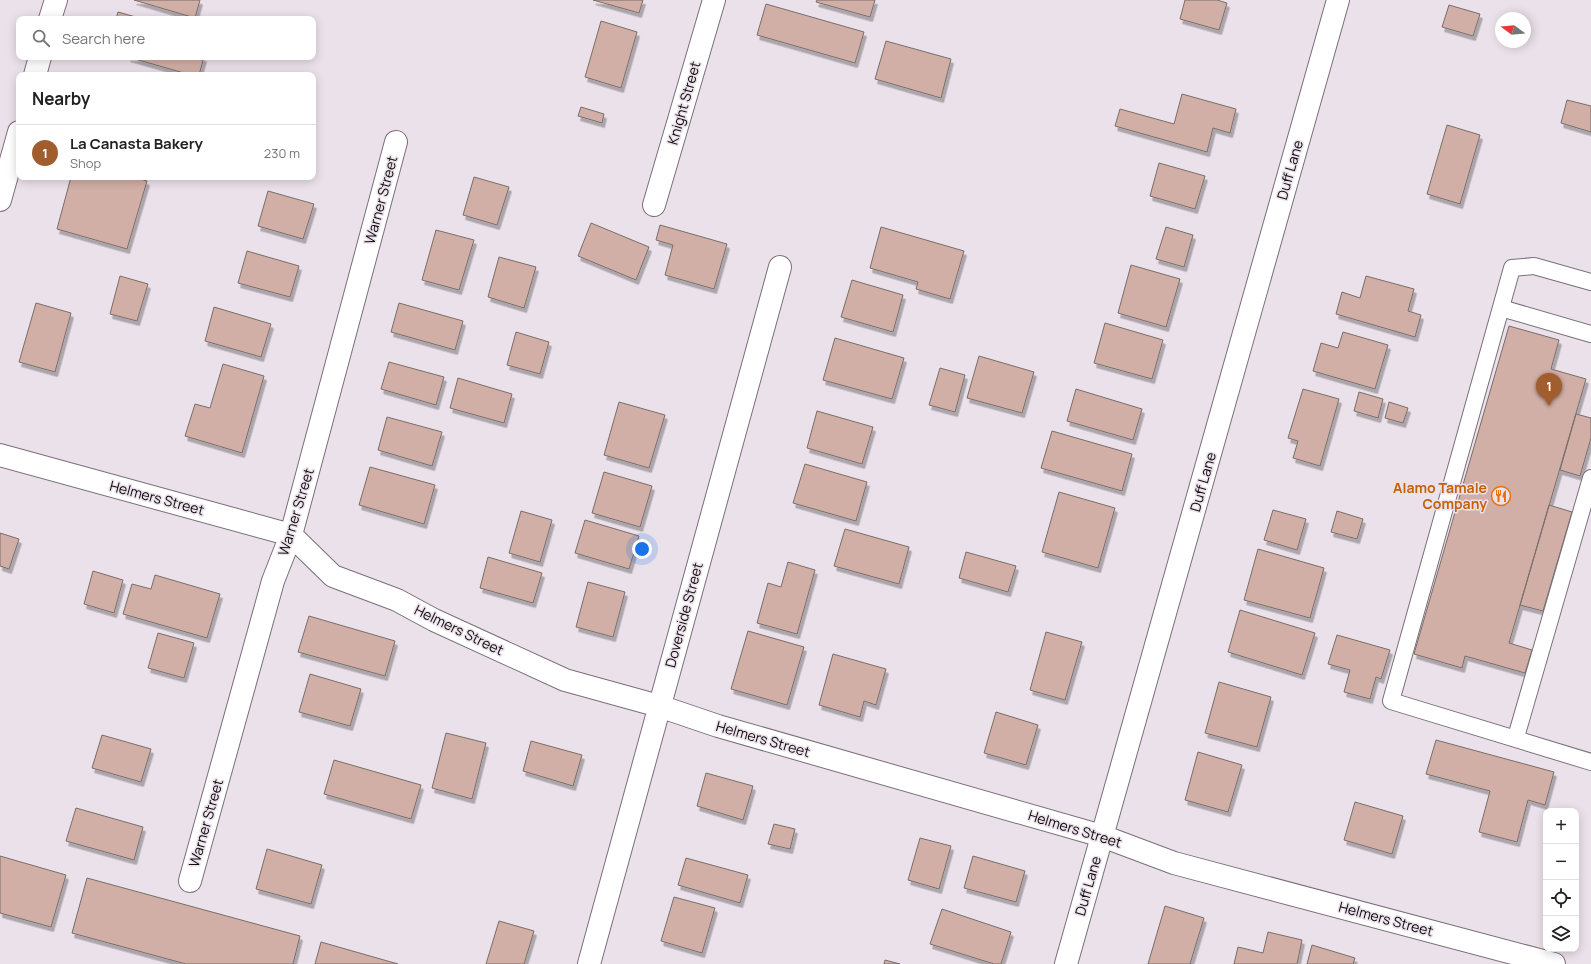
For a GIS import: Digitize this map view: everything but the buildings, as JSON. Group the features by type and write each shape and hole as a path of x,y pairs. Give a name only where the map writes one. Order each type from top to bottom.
{"street":[{"path":"51,16 56,0"},
{"name":"Knight Street","path":"654,205 714,0"},
{"name":"Duff Lane","path":"1066,964 1338,0"},
{"path":"36,72 39,60"},
{"name":"Warner Street","path":"190,881 273,581 292,535 396,142"},
{"path":"0,200 16,143"},
{"name":"Doverside Street","path":"590,964 659,706 780,267"},
{"name":"Helmers Street","path":"0,455 292,535 333,576 397,600 434,620 565,680 659,706 718,726 1102,836 1174,864 1554,964"}],"lane":[{"path":"1591,282 1534,266 1512,268 1390,701 1591,762"},
{"path":"1501,308 1591,334"},
{"path":"1516,738 1586,513 1591,478"}],"place":[{"name":"La Canasta Bakery","path":"1549,406"},
{"name":"Alamo Tamale Company","path":"1501,496"}]}
